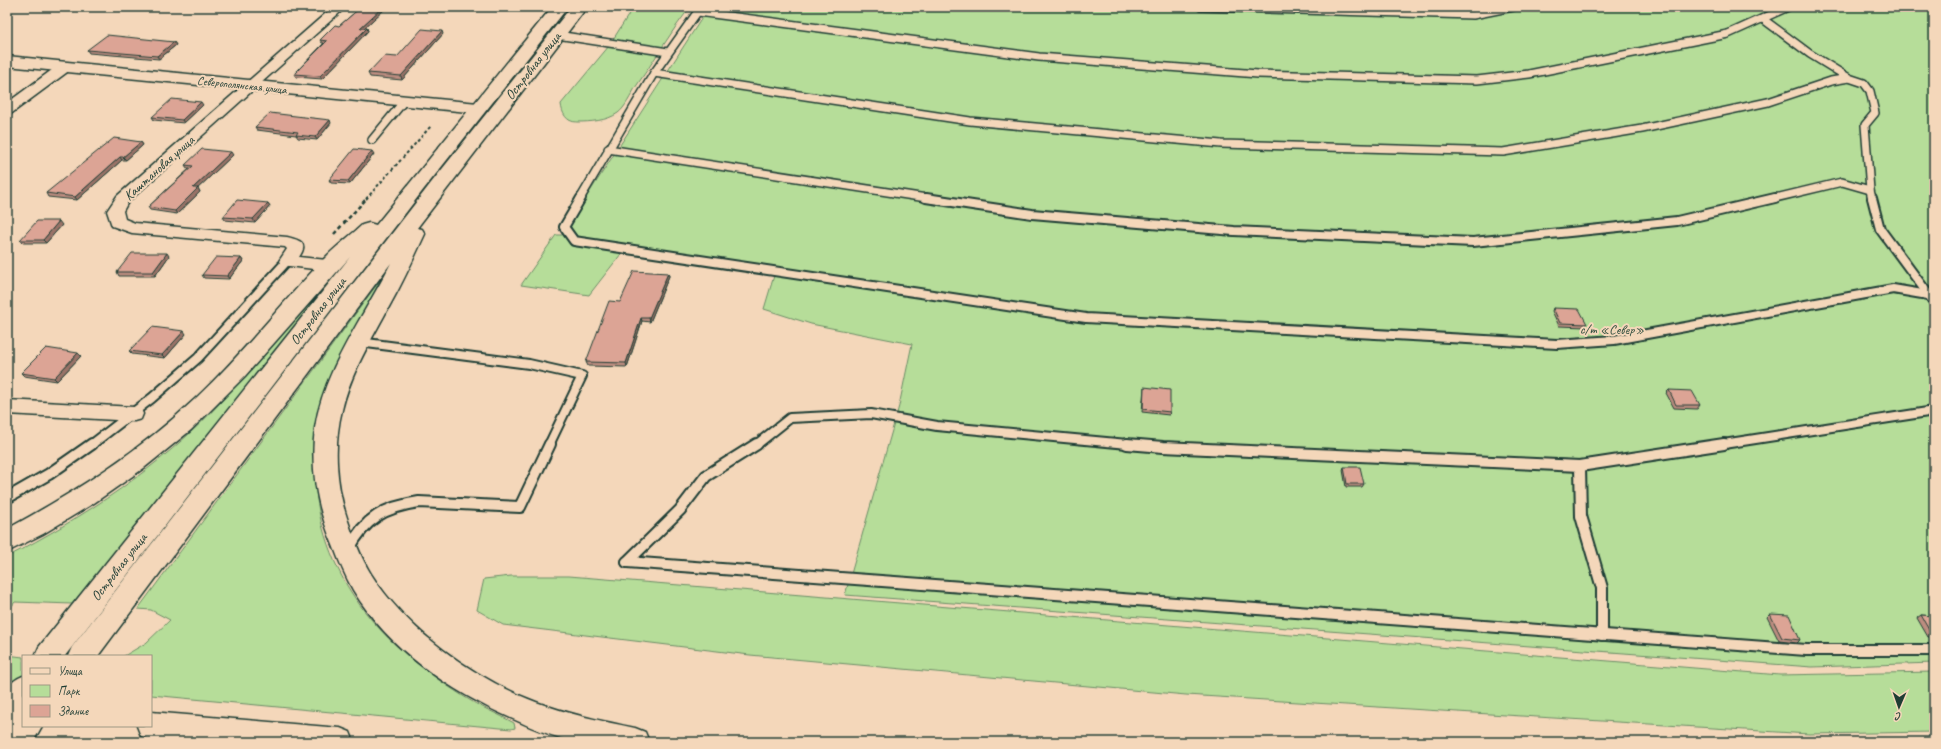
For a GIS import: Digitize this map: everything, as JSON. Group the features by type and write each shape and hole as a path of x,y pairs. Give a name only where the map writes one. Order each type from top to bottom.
{"main road":[{"name":"Островная улица","path":"83,655 428,186 478,108 560,7"},
{"name":"Островная улица","path":"49,655 428,186 557,35 579,7"},
{"name":"Северополянская улица","path":"7,61 478,108"},
{"path":"7,541 87,496 136,462 172,433 243,363 330,265 428,186"},
{"path":"428,186 381,302 358,342 341,381 330,412 326,439 326,471 329,502 338,530 347,552 362,581 402,632 432,658 476,688 524,712 577,730 635,742"},
{"path":"7,709 22,690"},
{"path":"7,712 22,714"},
{"path":"152,726 340,742"},
{"path":"16,742 27,727"}],"street":[{"name":"Каштановая улица","path":"287,261 295,250 295,245 287,242 132,228 118,222 115,211 122,199 340,7"},
{"path":"7,110 65,67"},
{"path":"287,261 330,265"},
{"path":"7,407 134,414"}],"lane":[{"path":"1201,7 1473,15 1513,7"},
{"path":"1788,7 1728,34 1529,74 1477,80 1258,74 1039,57 700,10 654,73 608,149 564,227 574,241 1086,318 1557,344 1614,340 1892,289 1931,294"},
{"path":"1763,18 1810,54 1850,78 1864,83 1870,91 1875,113 1866,125 1870,190 1880,229 1931,294 1934,302"},
{"path":"557,35 668,52"},
{"path":"654,73 994,123 1221,144 1503,152 1664,125 1768,102 1831,81 1850,78"},
{"path":"372,140 404,101"},
{"path":"608,149 1032,214 1234,231 1473,242 1677,221 1842,182 1870,190"},
{"path":"7,498 44,478 134,414 168,386 212,344 287,261"},
{"path":"347,552 363,525 376,515 389,508 419,502 520,507 582,376 529,364 358,342"},
{"path":"1934,411 1580,466 1163,447 937,426 871,414 790,418 753,448 706,476 680,510 627,562 1806,650 1934,650"},
{"path":"1580,466 1581,516 1602,588 1602,635"}],"path":[{"path":"332,237 431,126"}],"green space":[{"path":"621,7 690,7 621,111 609,118 587,122 573,122 565,116 562,111 561,104 609,46 629,14"},
{"name":"с/т «Север»","path":"709,7 1934,7 1934,663 1812,667 845,595 899,406 912,344 811,324 764,309 776,269 628,245 589,295 521,285 556,235 562,235"},
{"path":"409,241 314,460 317,500 325,536 338,568 355,598 377,626 402,651 431,674 469,700 514,723 515,728 511,729 152,695 152,655 126,655 146,643 170,620 151,610 138,609"},
{"path":"349,258 86,591 82,592 72,604 15,602 7,612 7,557 36,542 93,508 173,448 220,403 315,296 336,270"},
{"path":"511,576 569,576 1780,675 1934,672 1934,732 1809,734 1186,695 750,655 503,625 477,610 484,579"},
{"path":"7,655 22,657 22,683 7,682"}],"building":[{"path":"361,7 383,7 360,28 367,28 320,76 294,74 327,41 320,40 335,25 339,26"},
{"path":"422,29 442,31 401,76 368,73 384,56 397,57"},
{"path":"107,35 174,42 157,56 87,50"},
{"path":"172,99 201,102 182,120 152,117"},
{"path":"270,113 330,120 315,137 296,135 298,132 255,127"},
{"path":"114,138 141,142 123,157 120,157 75,197 46,193"},
{"path":"202,149 231,152 193,188 198,188 175,211 148,207 193,166 185,165"},
{"path":"354,149 372,151 348,181 329,180"},
{"path":"237,200 268,203 253,219 223,217"},
{"path":"37,221 59,221 43,240 20,240"},
{"path":"132,253 167,253 153,272 117,272"},
{"path":"216,257 241,258 227,276 202,275"},
{"path":"634,271 668,273 649,318 641,318 626,363 586,362 609,301 620,302"},
{"path":"1553,308 1579,309 1587,324 1560,323"},
{"path":"152,327 184,331 162,355 129,351"},
{"path":"46,348 78,353 54,378 21,373"},
{"path":"1144,387 1170,390 1170,412 1143,409"},
{"path":"1669,390 1692,391 1700,405 1676,405"},
{"path":"1344,467 1360,467 1364,484 1347,484"},
{"path":"1770,614 1789,615 1800,640 1782,638"},
{"path":"1921,615 1934,616 1934,634 1932,634"}]}
